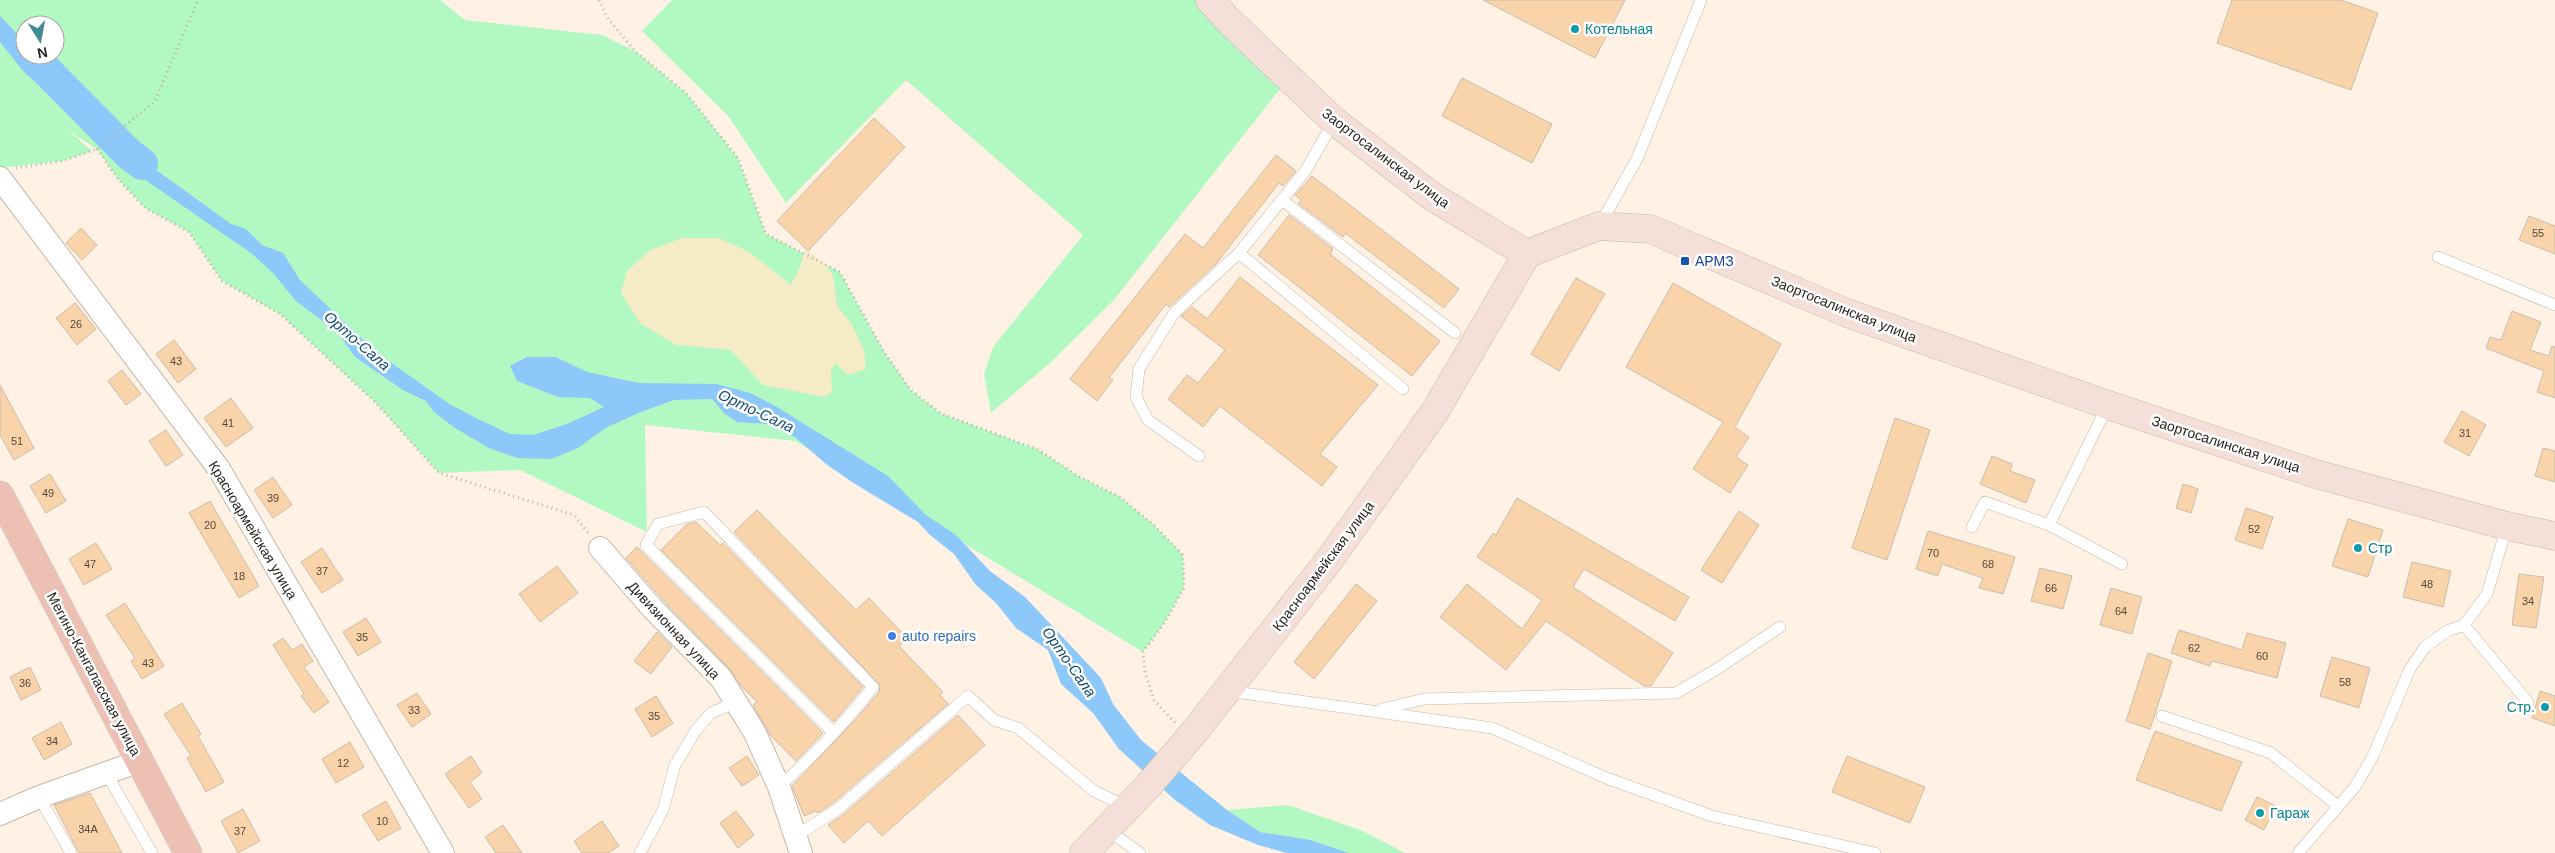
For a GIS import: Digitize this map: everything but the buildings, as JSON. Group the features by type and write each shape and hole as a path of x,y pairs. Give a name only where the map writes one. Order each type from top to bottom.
{"main road":[{"name":"Мегино-Кангаласская улица","path":"0,495 188,853"}],"street":[{"name":"Заортосалинская улица","path":"1210,0 1227,19 1334,121 1433,197 1528,254 1599,226 1650,229 1847,313 2108,405 2316,474 2507,526 2555,536"},
{"name":"Красноармейская улица","path":"4,173 219,469 444,853"},
{"name":"Красноармейская улица","path":"1084,853 1148,786 1227,691 1327,563 1434,413 1528,254"},
{"name":"Дивизионная улица","path":"600,548 652,608 721,678 755,733 779,788 798,845"},
{"path":"0,814 39,797 140,761"}],"lane":[{"path":"1599,226 1637,159 1701,0"},
{"path":"1199,456 1148,420 1136,397 1139,369 1174,313 1239,253 1306,170 1334,121"},
{"path":"1282,200 1455,334"},
{"path":"1239,253 1403,389"},
{"path":"2438,257 2555,304"},
{"path":"2049,525 2108,405"},
{"path":"1972,527 1985,502 2049,525 2122,564"},
{"path":"779,788 834,733 873,686 704,512 658,524 646,545 834,733"},
{"path":"2298,853 2355,787 2373,756 2410,668 2425,647 2447,631 2464,625 2487,594 2507,526"},
{"path":"2464,625 2528,702"},
{"path":"1375,711 1424,699 1676,693 1717,669 1780,627"},
{"path":"1227,691 1492,728 1609,779 1712,816 1875,853"},
{"path":"798,845 968,696 994,720 1018,728 1094,791 1127,808"},
{"path":"640,853 663,810 674,765 696,730 711,713 736,702"},
{"path":"2162,716 2271,753 2338,806"},
{"path":"106,773 152,853"},
{"path":"39,797 70,853"},
{"path":"1106,829 1140,853"}],"path":[{"path":"4,173 64,161 97,149 155,101 198,0"},
{"path":"599,0 608,19 635,51 686,93 738,158 766,234 840,272 883,350 910,389 940,413 1037,450 1080,477 1120,497 1154,525 1183,556 1184,588 1165,622 1143,652 1144,672 1154,700 1170,720 1184,730 1189,737"},
{"path":"97,149 118,179 145,208 189,232 222,281 280,314 375,402 439,473 574,515 600,548"}],"green space":[{"path":"0,0 440,0 465,20 602,35 635,51 686,93 738,158 766,234 840,272 883,350 910,389 940,413 1037,449 1080,477 1120,497 1154,525 1183,555 1184,588 1165,622 1143,652 795,441 645,425 647,532 520,470 439,473 375,402 280,314 222,281 189,232 145,208 118,179 97,149 69,131 92,151 63,161 0,168"},
{"path":"672,0 1207,0 1288,79 1113,301 1050,363 991,413 984,374 993,347 1083,235 906,80 786,203 729,117 642,31"},
{"path":"1288,805 1363,831 1405,853 1348,853 1260,832 1227,810"}],"sand":[{"path":"682,238 719,238 749,252 791,285 801,265 803,254 809,251 826,265 833,276 837,305 852,325 864,350 866,369 848,375 835,363 831,371 832,392 824,397 763,385 731,350 676,345 640,323 621,293 627,271 650,250"}],"water":[{"path":"0,16 15,32 15,61 0,42"},
{"path":"18,65 47,65 59,78 94,125 231,224 246,229 262,245 283,253 300,280 376,352 451,405 510,434 533,435 567,424 604,407 590,398 558,397 517,381 510,366 527,357 556,357 587,372 639,383 717,384 750,393 777,407 888,476 926,515 956,535 990,571 1025,597 1101,678 1113,704 1141,740 1227,810 1260,832 1310,840 1349,853 1287,853 1258,845 1210,825 1175,800 1119,749 1093,713 1061,684 1048,650 1016,628 996,603 976,585 954,554 930,535 918,522 826,464 795,437 766,424 737,422 724,413 712,399 674,400 641,412 607,427 578,448 551,459 517,458 489,448 455,428 434,412 426,401 403,390 355,357 338,333 296,301 273,273 251,253 141,177 112,148 24,72"}],"waterway":[{"name":"Орто-Сала","path":"41,65 129,154 142,164"}],"place":[{"name":"Котельная","path":"1575,29"},
{"name":"АРМЗ","path":"1685,261"},
{"name":"Стр","path":"2358,548"},
{"name":"auto repairs","path":"892,636"},
{"name":"Стр.","path":"2545,707"},
{"name":"Гараж","path":"2260,813"}]}
